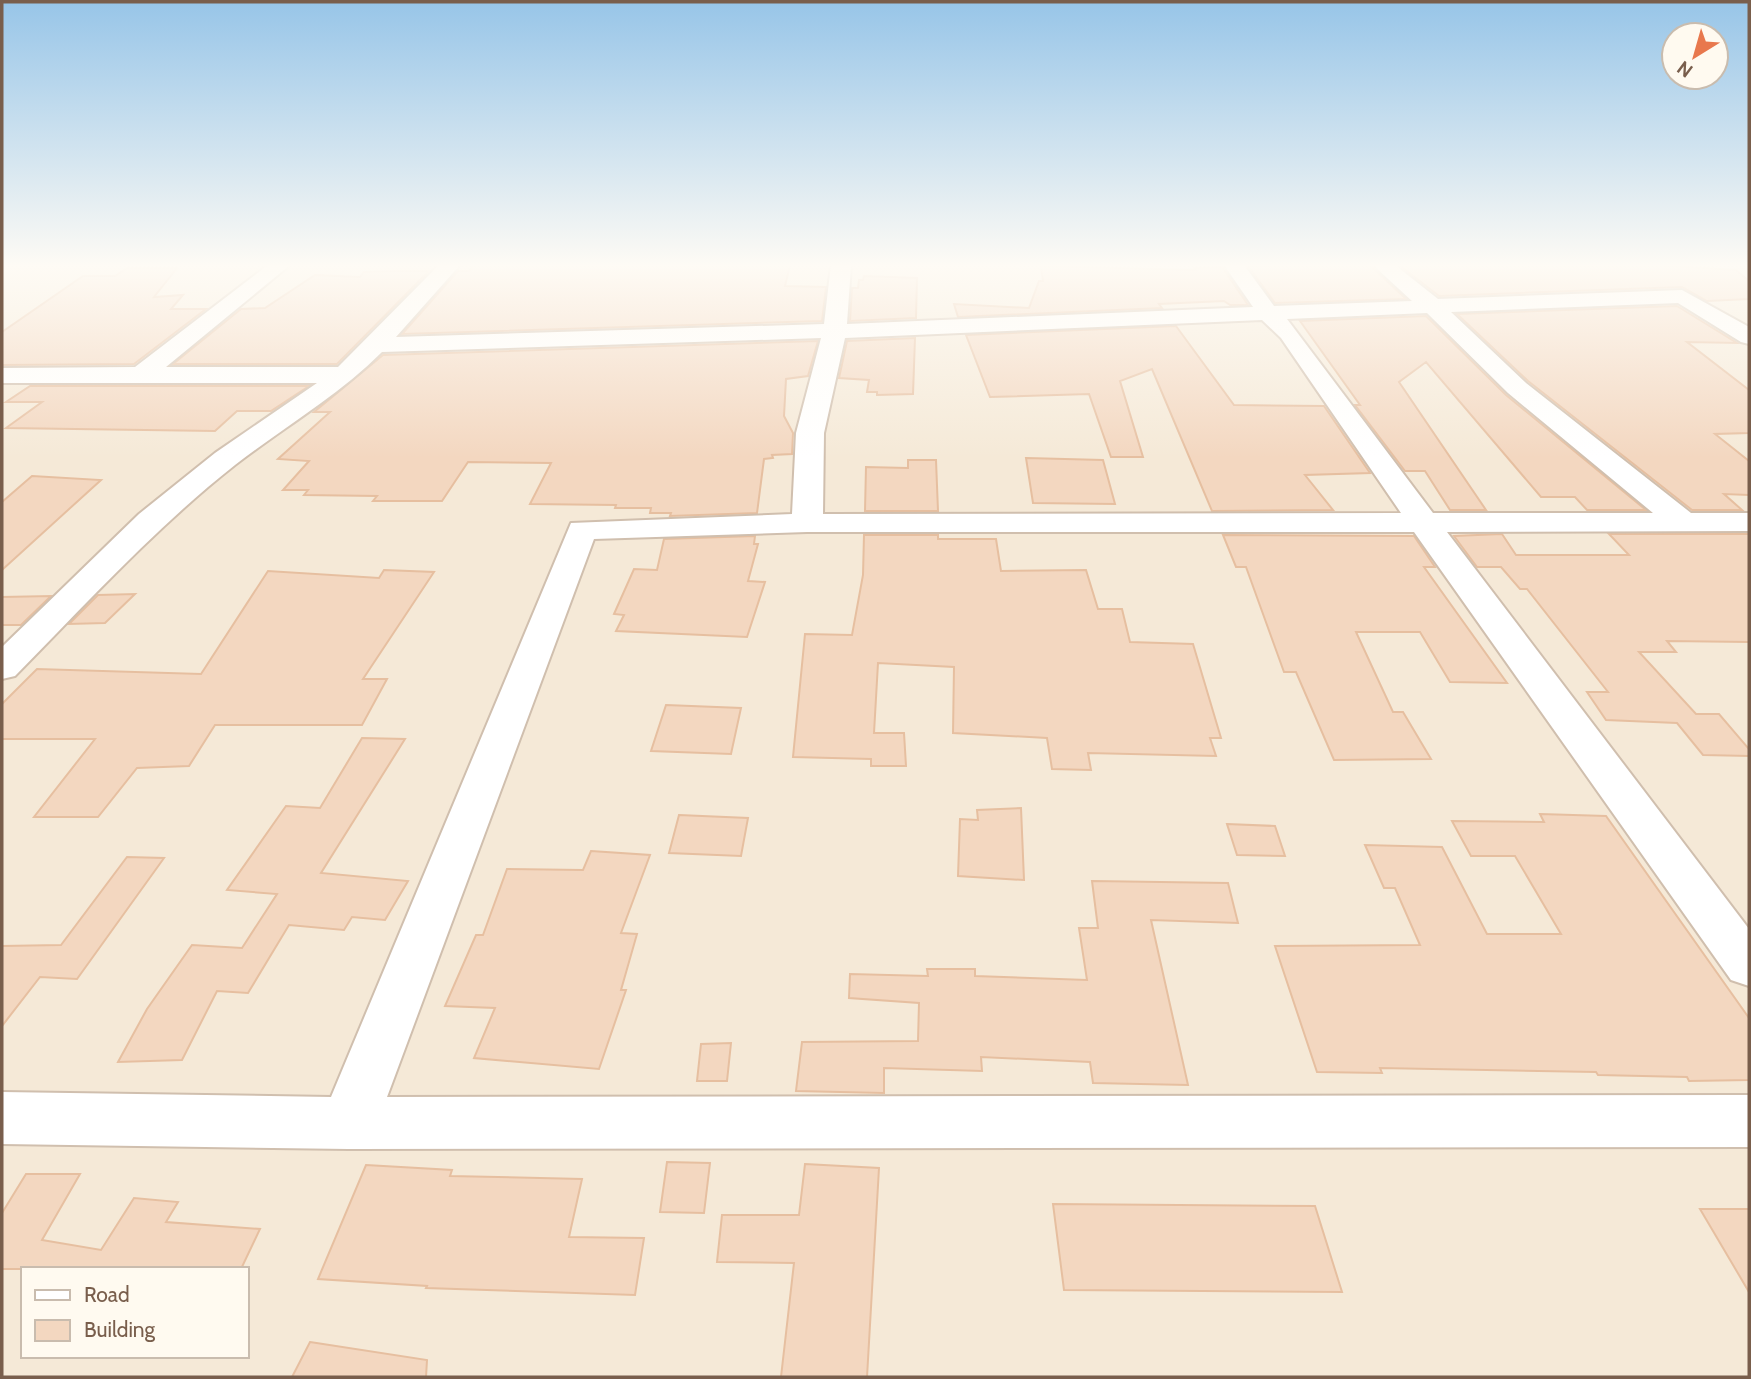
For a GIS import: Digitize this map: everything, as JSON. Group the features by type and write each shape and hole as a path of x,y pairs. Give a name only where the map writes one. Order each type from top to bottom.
{"street":[{"path":"141,375 199,329"},
{"path":"2,668 150,521 225,459 345,375 390,329"},
{"path":"376,345 875,329"},
{"path":"1285,329 1423,523 1749,966"},
{"path":"1456,329 1517,388 1682,521"},
{"path":"807,523 810,433 835,331"},
{"path":"2,375 345,375"},
{"path":"2,398 35,375"},
{"path":"349,1123 582,530 807,523 1749,522"},
{"path":"2,1118 349,1123 1749,1121"}],"shaded area":[{"path":"2,329 1749,329 1749,1377 2,1377"}],"building":[{"path":"6,329 179,329 134,364 2,365 2,332"},
{"path":"216,329 371,329 337,364 173,364"},
{"path":"406,329 552,329 402,334"},
{"path":"1098,329 1178,329 1234,405 1324,406 1370,473 1305,475 1333,510 1212,511 1152,369 1120,381 1143,457 1111,457 1089,394 990,397 966,335"},
{"path":"1306,329 1440,329 1506,395 1646,510 1587,510 1575,497 1541,497 1426,362 1399,382 1486,510 1450,510 1425,471 1405,471 1355,405 1360,405"},
{"path":"1473,329 1715,329 1737,343 1687,342 1749,390 1749,433 1715,434 1749,461 1749,495 1724,494 1742,510 1692,510 1528,381"},
{"path":"915,338 913,394 877,395 877,392 867,392 869,380 839,378 847,341"},
{"path":"818,341 808,376 786,379 784,416 793,433 792,454 772,455 773,458 764,459 757,513 670,516 671,513 650,513 651,508 615,508 616,505 530,504 551,463 468,462 442,501 373,501 377,496 304,495 308,490 283,490 309,461 278,459 330,412 314,412 383,355"},
{"path":"30,386 309,386 271,411 237,411 215,431 6,428 42,402 6,402"},
{"path":"1026,458 1103,460 1115,504 1033,503"},
{"path":"908,460 936,460 938,511 865,511 866,467 908,468"},
{"path":"32,476 101,480 2,570 2,502"},
{"path":"1502,534 1516,555 1629,555 1609,534 1749,534 1749,642 1667,641 1676,652 1639,652 1696,714 1719,714 1749,749 1749,756 1703,755 1677,723 1606,720 1587,692 1608,692 1527,589 1520,589 1501,567 1477,567 1454,536"},
{"path":"864,535 938,535 938,539 996,539 1001,571 1086,570 1098,609 1122,609 1130,642 1193,644 1221,738 1210,738 1216,756 1088,753 1091,770 1052,769 1047,738 953,733 954,667 878,663 874,733 904,733 906,766 871,766 871,759 793,757 805,634 852,635 863,575"},
{"path":"1223,535 1414,536 1435,567 1424,567 1507,683 1450,682 1420,632 1356,632 1393,712 1403,712 1431,759 1334,760 1296,672 1284,672 1246,567 1236,567"},
{"path":"755,536 754,544 758,544 748,581 765,582 747,637 616,631 624,615 614,614 634,569 657,570 664,539"},
{"path":"384,570 434,572 363,679 387,679 362,725 215,725 189,766 137,768 98,817 34,817 95,739 2,739 2,704 37,669 201,674 268,571 379,578"},
{"path":"135,594 105,623 69,624 98,595"},
{"path":"51,596 21,625 2,625 2,597"},
{"path":"666,705 741,708 731,754 651,751"},
{"path":"362,738 405,739 321,873 408,881 385,920 352,917 344,930 289,925 248,993 217,991 182,1060 118,1062 147,1009 192,945 242,948 277,894 227,890 286,806 320,808"},
{"path":"1021,808 1024,880 958,876 960,819 978,820 977,810"},
{"path":"1540,814 1606,816 1749,1018 1749,1080 1689,1081 1687,1077 1598,1075 1596,1072 1380,1068 1382,1073 1317,1072 1275,946 1420,945 1395,888 1384,888 1365,845 1442,847 1487,934 1561,934 1515,856 1471,856 1452,821 1544,822"},
{"path":"679,815 748,818 741,856 669,853"},
{"path":"1227,824 1275,826 1285,856 1237,855"},
{"path":"591,851 650,855 621,933 637,934 621,990 626,990 599,1069 474,1058 495,1008 445,1006 476,935 483,935 507,869 583,870"},
{"path":"127,857 164,858 77,979 40,977 2,1026 2,946 61,945"},
{"path":"1092,881 1228,883 1238,923 1151,920 1188,1085 1093,1083 1090,1062 981,1057 982,1071 884,1068 884,1093 796,1091 802,1042 918,1041 919,1003 849,998 850,974 928,976 927,969 975,969 975,976 1087,980 1079,928 1098,928"},
{"path":"731,1043 727,1081 697,1081 701,1044"},
{"path":"667,1162 710,1163 704,1213 660,1212"},
{"path":"805,1164 879,1168 867,1377 781,1377 794,1263 717,1262 722,1215 799,1215"},
{"path":"366,1165 452,1170 450,1176 582,1179 569,1237 644,1238 635,1295 426,1288 427,1286 318,1279"},
{"path":"26,1174 80,1174 42,1240 101,1250 134,1198 178,1202 166,1222 260,1229 242,1267 2,1269 2,1213"},
{"path":"1053,1204 1315,1206 1342,1292 1064,1290"},
{"path":"1700,1209 1749,1209 1749,1292"},
{"path":"310,1342 427,1360 426,1377 292,1377"}]}
